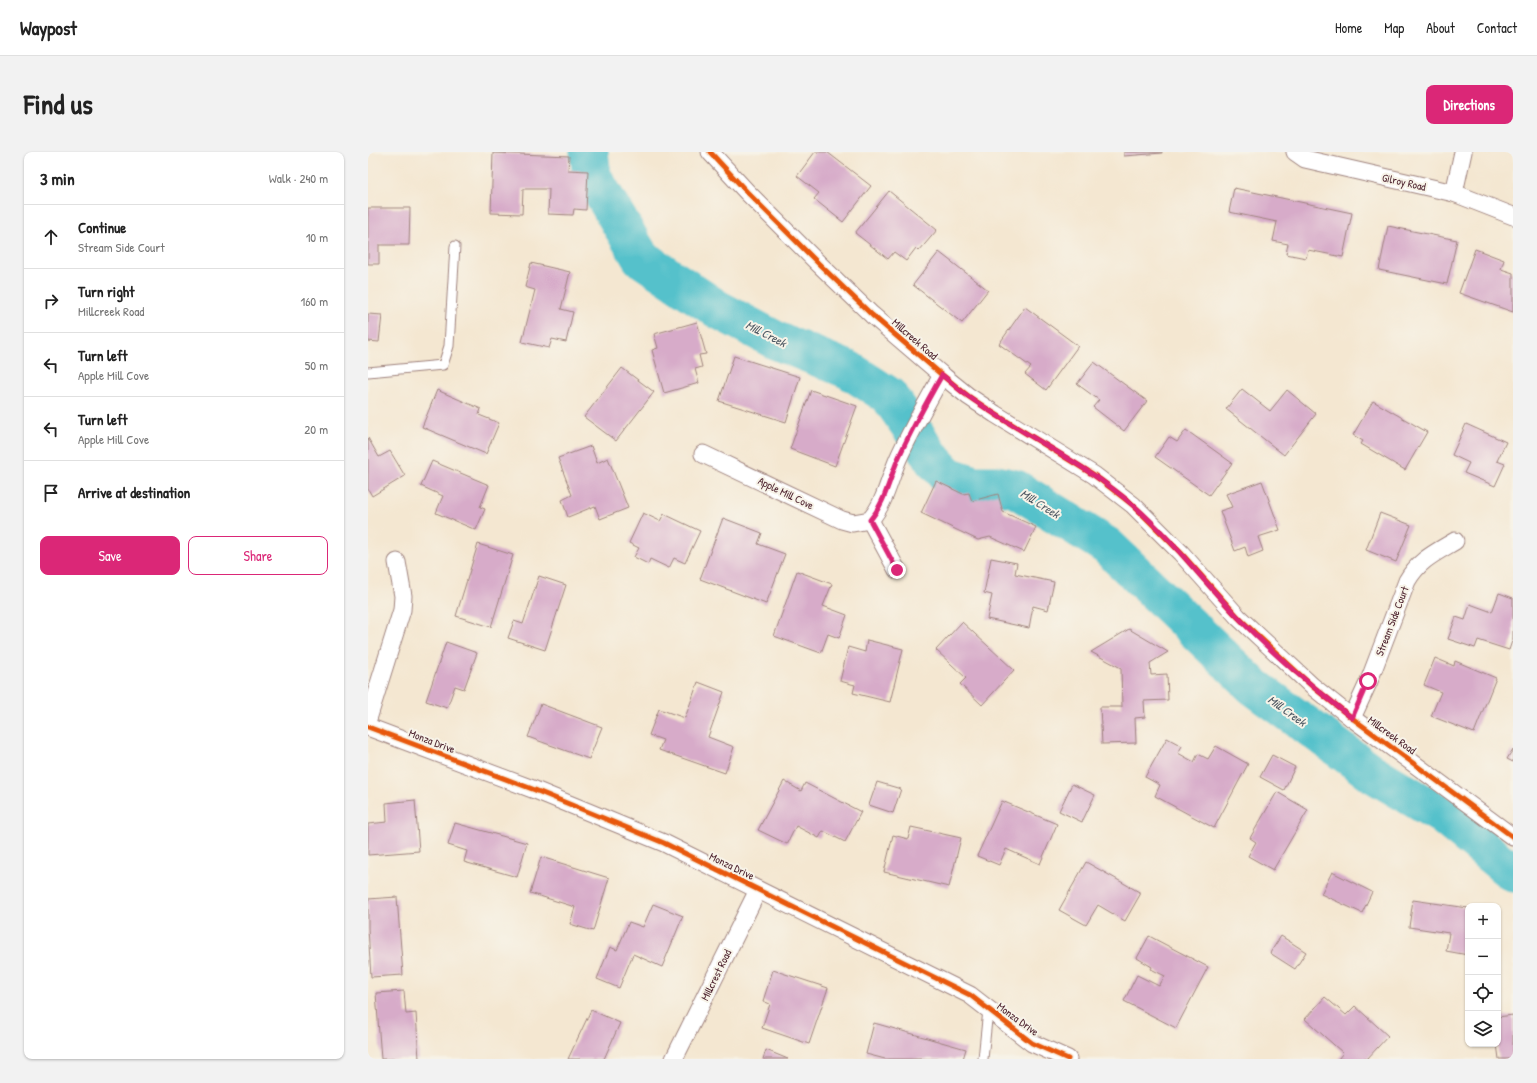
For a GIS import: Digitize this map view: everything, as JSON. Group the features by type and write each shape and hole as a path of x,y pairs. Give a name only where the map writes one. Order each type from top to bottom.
{"street":[{"name":"Millcreek Road","path":"710,152 746,192 872,315 942,375 968,396 989,410 1094,475 1133,505 1157,527 1238,617 1301,676 1352,718 1513,837"},
{"name":"Gilroy Road","path":"1295,152 1305,159 1454,193 1513,216"},
{"path":"1454,193 1464,152"},
{"path":"897,570 870,520 882,502 897,461 917,419 942,375"},
{"name":"Apple Mill Cove","path":"703,454 842,520 853,522 870,520"},
{"name":"Stream Side Court","path":"1352,718 1407,581 1421,562 1455,541"},
{"path":"368,719 402,610 402,596 397,562"},
{"name":"Monza Drive","path":"368,727 535,790 664,843 970,995 1032,1043 1068,1059"},
{"name":"Millcrest Road","path":"674,1059 758,890"}],"lane":[{"path":"368,372 443,365 449,346 455,246"},
{"path":"983,1059 988,1010"}],"building":[{"path":"815,152 827,152 871,186 843,222 814,199 819,193 797,176"},
{"path":"1124,152 1162,152 1162,153 1124,156"},
{"path":"493,153 569,156 568,170 588,171 586,210 574,209 573,215 548,214 549,189 523,189 522,214 491,213"},
{"path":"1234,188 1352,213 1343,257 1308,250 1306,258 1286,254 1288,244 1273,241 1277,222 1229,212"},
{"path":"889,191 937,230 919,251 916,248 906,261 894,252 888,259 855,233"},
{"path":"368,208 410,208 409,245 379,245 379,264 368,264"},
{"path":"1388,226 1457,240 1447,284 1379,270"},
{"path":"1475,249 1504,260 1501,269 1513,273 1513,312 1459,293"},
{"path":"939,252 988,290 962,323 913,285"},
{"path":"531,263 570,272 561,309 573,312 566,342 552,339 549,348 522,342 535,290 525,287"},
{"path":"1025,307 1078,346 1046,390 1025,374 1031,367 999,344"},
{"path":"368,314 382,315 379,342 368,341"},
{"path":"697,322 706,354 699,355 702,367 695,369 699,383 664,393 652,350 658,348 654,334"},
{"path":"734,356 800,377 786,422 719,401"},
{"path":"1094,362 1147,401 1124,431 1093,407 1099,400 1077,384"},
{"path":"622,368 654,392 616,441 584,417"},
{"path":"1242,389 1270,411 1287,390 1316,414 1284,455 1226,409"},
{"path":"437,390 481,409 479,415 499,423 486,454 422,427"},
{"path":"811,390 857,406 835,466 790,449"},
{"path":"1373,401 1427,432 1405,470 1361,444 1363,441 1353,435"},
{"path":"1466,424 1506,442 1497,461 1505,464 1495,486 1464,473 1469,463 1452,455"},
{"path":"1186,430 1232,463 1209,495 1155,457 1169,437 1177,442"},
{"path":"368,438 379,457 390,451 405,476 372,496 368,489"},
{"path":"591,446 597,463 608,458 628,508 600,519 595,506 568,517 562,500 572,495 558,458"},
{"path":"432,461 489,485 480,507 485,509 476,530 436,513 443,496 421,486"},
{"path":"936,481 963,494 969,493 972,501 998,494 1003,512 1036,527 1024,552 990,537 978,540 921,513"},
{"path":"1262,481 1280,530 1258,537 1263,551 1248,557 1245,547 1235,551 1220,511 1232,507 1226,494"},
{"path":"643,513 660,521 664,514 700,531 685,563 674,558 669,568 650,559 648,564 634,557 639,548 629,543"},
{"path":"1380,513 1411,525 1396,562 1366,550"},
{"path":"723,518 762,533 758,544 785,554 766,604 700,579"},
{"path":"478,544 513,555 491,627 456,616"},
{"path":"991,558 1017,563 1015,574 1054,582 1048,610 1033,606 1029,628 987,619 992,595 984,593"},
{"path":"797,571 832,584 823,606 847,615 839,638 828,634 821,653 774,636"},
{"path":"539,576 566,585 545,650 508,638 514,621 523,624"},
{"path":"1499,593 1513,598 1513,638 1509,650 1478,640 1475,648 1448,639 1456,617 1465,620 1470,604 1492,612"},
{"path":"962,622 1014,670 982,705 960,684 966,678 936,650"},
{"path":"1129,629 1168,652 1150,663 1151,675 1167,674 1168,700 1144,701 1145,717 1135,718 1136,743 1102,744 1100,707 1122,707 1121,668 1091,652"},
{"path":"867,640 903,649 890,702 853,693 855,685 840,681 848,647 865,652"},
{"path":"446,642 477,653 464,689 455,686 447,708 426,701"},
{"path":"1435,658 1454,666 1455,661 1496,678 1474,733 1431,716 1441,692 1424,685"},
{"path":"698,682 724,692 708,737 734,747 725,773 659,750 663,740 649,735 659,709 685,718"},
{"path":"541,704 602,727 589,759 528,737"},
{"path":"1167,738 1182,746 1178,753 1194,762 1198,754 1208,759 1216,746 1248,764 1214,828 1155,796 1160,785 1145,777"},
{"path":"1513,749 1513,762 1507,759"},
{"path":"1272,755 1295,767 1284,790 1260,777"},
{"path":"784,781 801,791 805,783 861,812 845,842 823,831 819,838 796,826 787,844 758,830"},
{"path":"877,782 901,789 893,813 869,805"},
{"path":"1072,784 1095,795 1082,822 1059,811"},
{"path":"1277,792 1308,810 1273,870 1248,856 1256,842 1250,838"},
{"path":"415,800 419,851 368,855 368,824 387,822 386,803"},
{"path":"1002,801 1057,824 1040,864 1006,849 999,865 977,856"},
{"path":"455,823 527,843 517,877 464,862 467,851 448,845"},
{"path":"911,827 961,838 949,887 884,872 893,835 908,839"},
{"path":"541,857 609,878 593,931 570,924 575,907 530,893"},
{"path":"1086,862 1141,893 1125,921 1098,905 1086,925 1059,910"},
{"path":"1332,872 1372,892 1362,913 1321,894"},
{"path":"397,897 403,975 371,977 368,899"},
{"path":"1413,900 1465,908 1465,954 1446,951 1449,933 1409,927"},
{"path":"653,904 683,916 662,967 633,954 619,988 597,979 610,947 617,950 629,922 643,927"},
{"path":"1149,936 1208,967 1176,1028 1124,1001 1137,975 1159,986 1165,976 1151,969 1152,967 1137,958"},
{"path":"1281,936 1306,952 1295,969 1270,953"},
{"path":"773,970 828,988 809,1044 762,1028 770,1004 763,1001"},
{"path":"404,991 406,1014 416,1013 419,1059 381,1059 376,993"},
{"path":"1325,997 1346,1015 1355,1006 1388,1036 1367,1059 1338,1059 1343,1053 1305,1019"},
{"path":"591,1010 620,1023 604,1059 568,1059"},
{"path":"1513,1015 1513,1059 1499,1059 1497,1047 1501,1047 1501,1017"},
{"path":"874,1023 966,1049 963,1059 885,1059 866,1054"},
{"path":"766,1050 788,1059 763,1059"}],"waterway":[{"name":"Mill Creek","path":"589,152 592,176 641,258 717,309 777,341 849,370 889,396 934,461 948,476 974,485 997,485 1016,489 1107,546 1253,686 1372,773 1442,815 1513,873"}],"cycle path":[{"path":"710,152 747,192 872,315 942,375 968,396 995,414 1094,475 1133,505 1181,553 1238,617 1312,686 1352,718 1513,837"},
{"path":"368,727 535,790 664,843 970,995 1032,1043 1068,1059"}],"route":[{"path":"897,570 870,520 882,502 897,461 917,419 942,375 968,396 995,414 1094,475 1133,505 1157,527 1238,617 1275,653 1312,686 1352,718 1368,681"}]}
